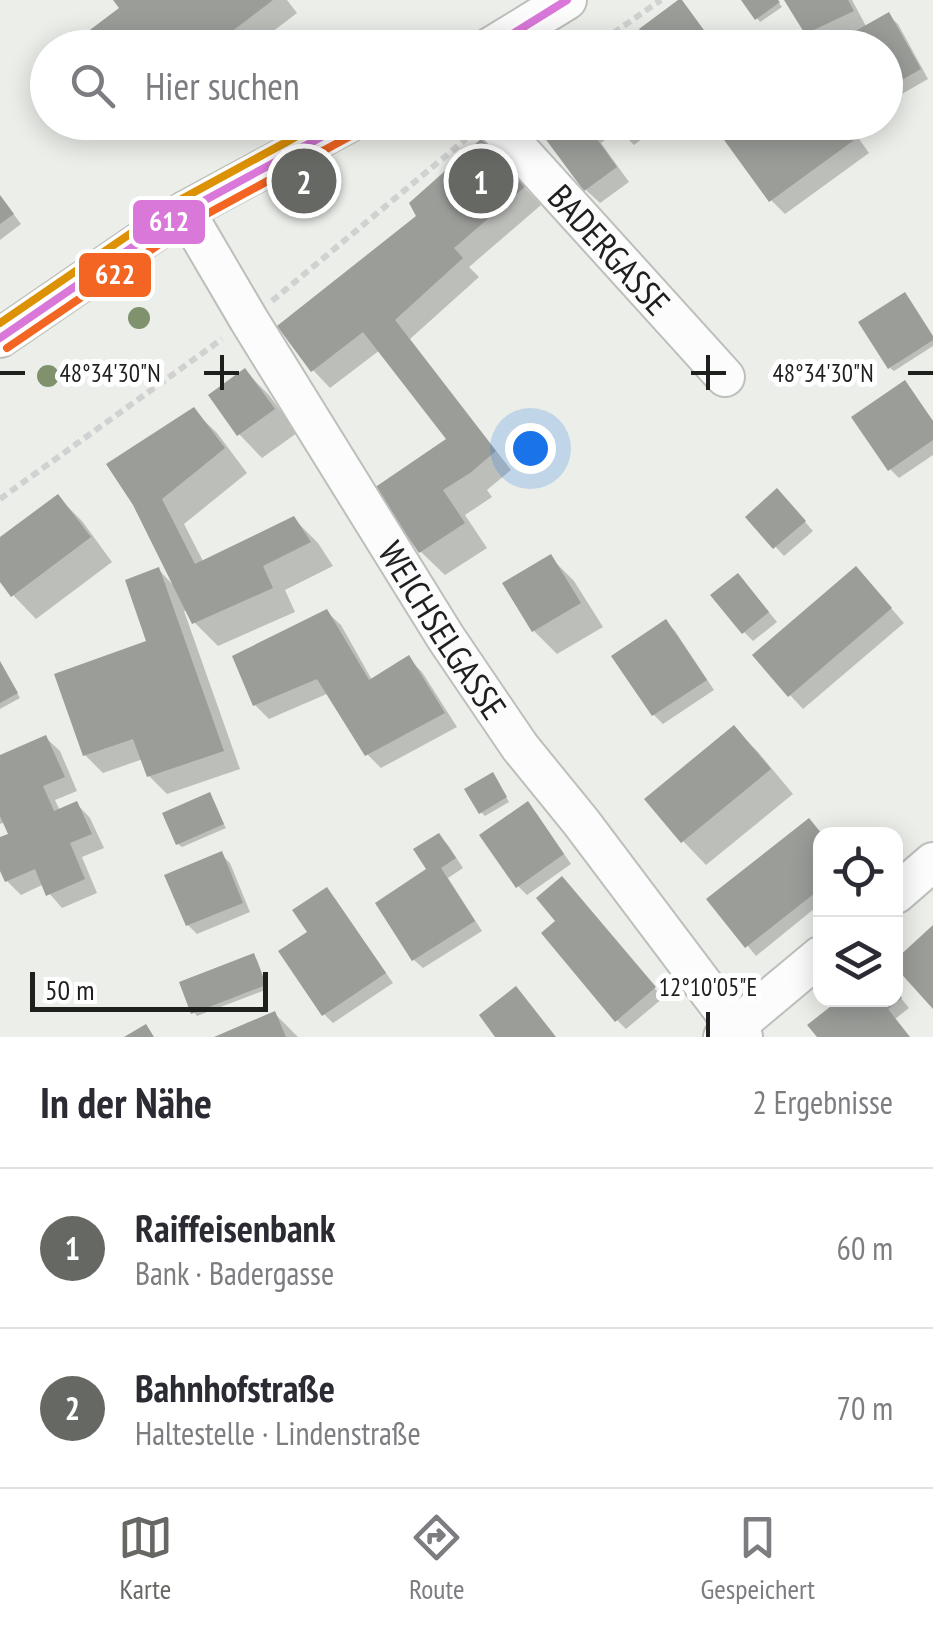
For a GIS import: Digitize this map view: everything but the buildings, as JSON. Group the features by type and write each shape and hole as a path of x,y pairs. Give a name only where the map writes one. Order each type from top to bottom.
{"street":[{"path":"518,30 567,0"},
{"path":"4,329 185,211 317,140"},
{"name":"BADERGASSE","path":"510,140 726,377"},
{"name":"WEICHSELGASSE","path":"185,211 446,638 520,747 581,822 734,1033"},
{"path":"903,888 933,862"},
{"path":"734,1033 813,962"}],"path":[{"path":"618,30 661,0"}],"transit line":[{"name":"612","path":"519,30 567,0"},
{"path":"0,323 178,201 290,140"},
{"name":"612","path":"0,338 185,211 316,140"},
{"name":"622","path":"7,348 192,222 343,140"}],"place":[{"name":"Bahnhofstraße","path":"304,181"},
{"name":"Raiffeisenbank","path":"481,181"}]}
